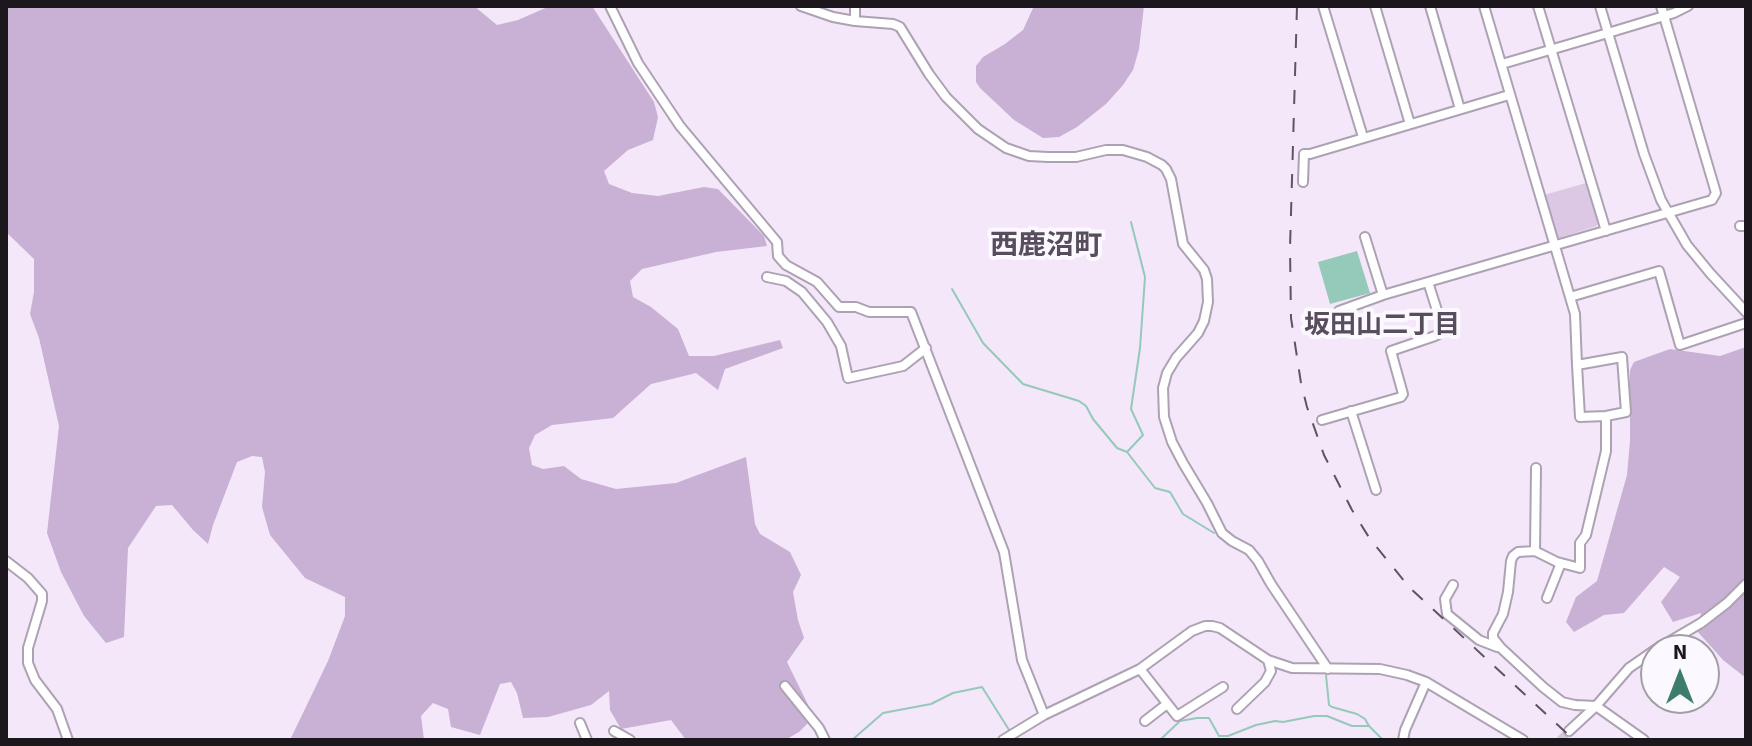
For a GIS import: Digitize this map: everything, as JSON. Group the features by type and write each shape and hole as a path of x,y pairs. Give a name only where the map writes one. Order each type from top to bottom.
{"street":[{"path":"610,6 638,63 680,126 777,242 778,256 786,265 817,282 839,307 856,307 869,312 911,312 1004,552 1022,660 1044,715"},
{"path":"801,6 833,17 900,27 946,97 978,129 1006,148 1029,156 1048,157 1076,157 1106,150 1123,150 1147,157 1166,169 1171,179 1183,244 1204,270 1208,302 1198,333 1167,373 1163,388 1164,417 1177,452 1222,533 1249,550 1258,561 1328,669"},
{"path":"855,6 855,21"},
{"path":"1323,6 1363,137"},
{"path":"1375,6 1410,124"},
{"path":"1430,6 1460,109"},
{"path":"1484,6 1575,314 1577,365 1580,417 1626,412 1622,357 1577,365"},
{"path":"1538,6 1606,231"},
{"path":"1600,6 1649,171 1668,212 1687,245 1746,312"},
{"path":"1339,311 1383,295 1712,200 1716,193 1661,6"},
{"path":"1502,64 1664,16 1688,6"},
{"path":"1303,182 1304,154 1509,95"},
{"path":"1365,237 1383,295"},
{"path":"1570,297 1659,271 1680,345 1746,323"},
{"path":"767,277 786,281 802,292 827,322 841,346 848,378 903,366 926,348"},
{"path":"1322,420 1401,397 1403,394 1391,351 1439,334 1441,323 1428,282"},
{"path":"1351,411 1376,490"},
{"path":"1606,416 1606,451 1586,535 1580,543 1580,568 1535,551 1518,552 1511,561 1503,614 1493,633 1495,642 1562,702 1596,706 1644,740"},
{"path":"1535,551 1536,468"},
{"path":"6,561 42,594 28,648 28,663 35,680 57,709 68,740"},
{"path":"1547,598 1561,563"},
{"path":"1569,731 1629,668 1701,623 1746,584"},
{"path":"1453,585 1445,599 1447,614 1479,640 1502,649"},
{"path":"1003,740 1044,715 1140,669 1192,631 1205,626 1220,628 1268,660 1292,668 1380,669 1407,675 1426,682 1523,740"},
{"path":"1237,709 1265,682 1271,671 1268,660"},
{"path":"1140,669 1177,716 1223,687"},
{"path":"1403,740 1426,682"},
{"path":"785,686 825,740"},
{"path":"1145,721 1167,704"},
{"path":"580,723 587,740"},
{"path":"614,731 630,740"}],"shaded area":[{"path":"6,6 474,6 497,25 550,6 592,6 654,102 658,117 653,140 628,150 604,171 609,184 632,193 658,196 704,187 718,189 764,236 767,246 716,252 642,269 630,281 633,297 678,329 689,356 714,356 780,340 783,348 725,369 718,390 696,373 651,384 613,418 552,425 535,435 529,448 532,465 543,469 564,466 581,479 616,489 676,483 746,457 755,524 760,534 790,552 801,575 793,592 804,638 787,662 814,717 799,732 785,740 686,740 671,720 621,729 610,710 609,691 591,705 548,717 523,718 511,682 500,684 480,735 451,727 448,709 433,703 421,716 424,740 290,740 328,661 345,616 345,597 305,578 270,535 262,507 265,472 262,457 252,456 237,462 208,544 172,505 156,506 128,548 124,637 106,643 84,616 61,572 47,533 59,426 39,338 30,314 34,259 6,232"},
{"path":"1034,6 1144,6 1133,70 1106,104 1059,137 1043,138 1014,120 976,82 976,66 983,57 1023,30"},
{"path":"1586,183 1597,226 1559,238 1544,195"},
{"path":"1357,251 1370,293 1330,304 1318,262"},
{"path":"1746,347 1746,678 1720,657 1720,634 1700,634 1697,631 1701,613 1673,622 1661,602 1680,577 1664,567 1624,613 1604,615 1574,632 1566,622 1576,597 1597,581 1627,475 1630,370 1634,362 1670,349 1720,356"}],"waterway":[{"path":"1127,452 1143,435 1131,409 1140,348 1145,277 1131,222"},
{"path":"952,289 983,343 1023,384 1079,401 1086,406 1117,448 1127,452 1155,488 1170,492 1183,514 1214,533"},
{"path":"1238,549 1247,554"},
{"path":"1282,607 1298,632"},
{"path":"1326,675 1329,705 1365,719 1383,740"},
{"path":"852,740 883,713 931,704 953,693 982,687 1011,733"},
{"path":"1157,740 1180,721 1197,718 1209,718 1219,736 1228,736 1256,725 1314,716 1327,716 1352,726 1369,726"}],"tunnel":[{"path":"1560,740 1569,731"}],"railway":[{"path":"1297,6 1291,318 1301,383 1324,455 1370,539 1410,588 1574,740"}],"district":[{"name":"西鹿沼町","path":"1046,248"},
{"name":"坂田山二丁目","path":"1382,327"}]}
